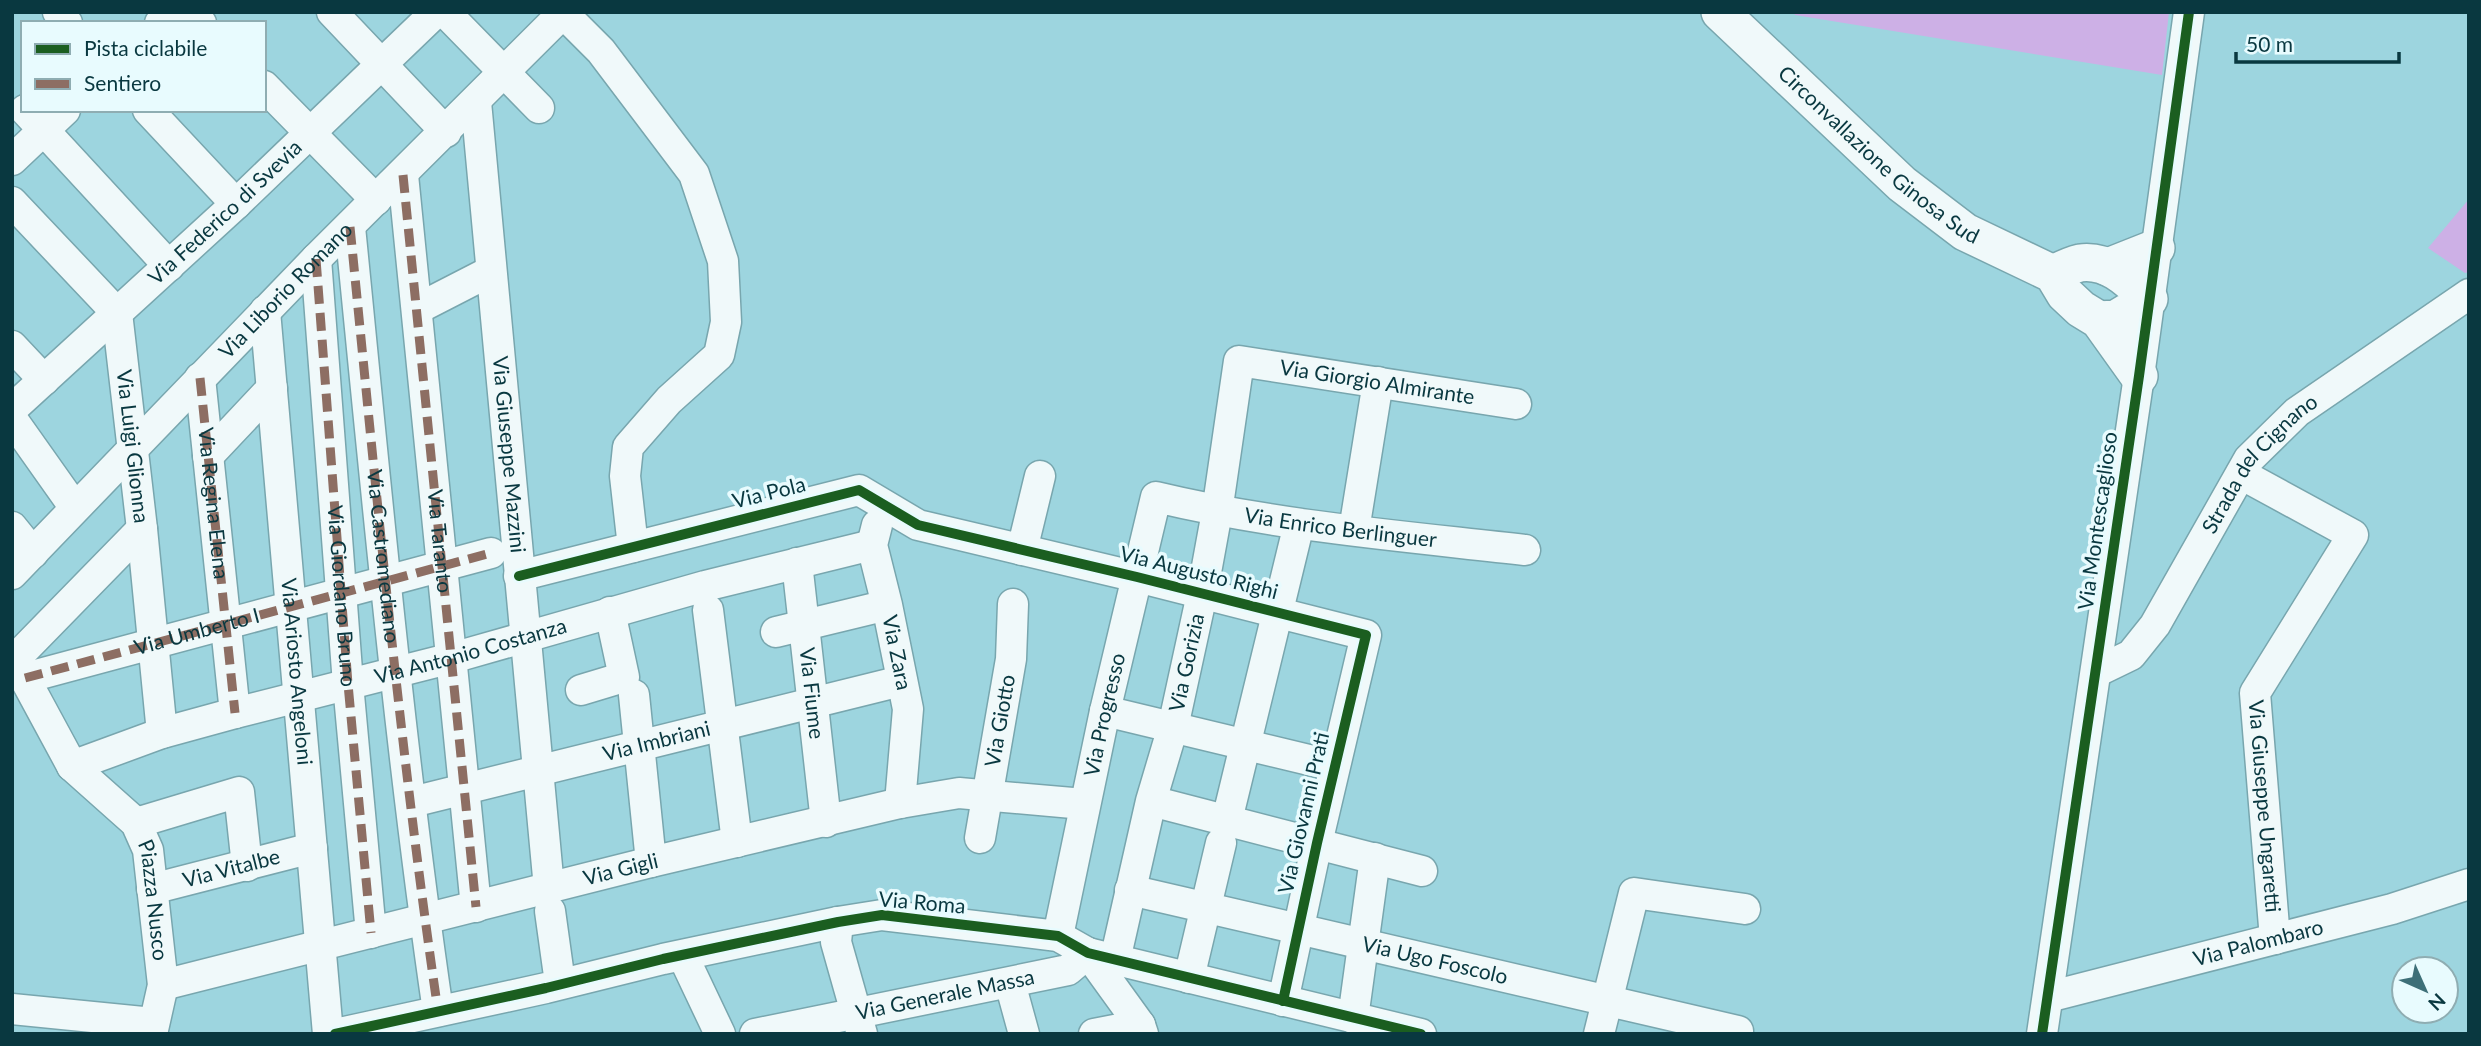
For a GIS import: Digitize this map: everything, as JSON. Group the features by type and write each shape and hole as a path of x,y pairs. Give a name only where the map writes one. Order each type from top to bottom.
{"main road":[{"name":"Circonvallazione Ginosa Sud","path":"1720,12 1902,184 1965,232 2053,274 2065,294 2081,309 2099,320 2139,376"},
{"path":"2108,267 2156,248"},
{"path":"2053,274 2081,263 2108,267 2130,281 2149,299 2116,319 2099,320"}],"street":[{"path":"332,12 446,132"},
{"name":"Via Federico di Svevia","path":"12,409 236,204 436,12"},
{"path":"445,12 539,108"},
{"name":"Via Montescaglioso","path":"2042,1034 2139,376 2189,12"},
{"path":"563,13 601,51 694,174 723,261 726,322 719,355 668,400 628,447 625,475 633,547"},
{"name":"Via Liborio Romano","path":"12,574 316,259 563,13"},
{"path":"266,88 376,200"},
{"name":"Via Giuseppe Mazzini","path":"475,103 549,899 560,983"},
{"path":"150,112 236,204"},
{"path":"12,159 39,115 169,266"},
{"name":"Via Taranto","path":"403,175 476,907"},
{"path":"12,202 117,313"},
{"name":"Via Castromediano","path":"350,227 396,671 438,1011"},
{"name":"Via Giordano Bruno","path":"316,259 348,684 371,933"},
{"path":"417,309 491,271"},
{"name":"Strada del Cignano","path":"2096,672 2131,655 2155,625 2249,459 2297,412 2469,295"},
{"name":"Via Ariosto Angeloni","path":"265,311 328,1034"},
{"name":"Via Luigi Glionna","path":"117,313 162,733"},
{"path":"12,346 44,380"},
{"name":"Via Giorgio Almirante","path":"1239,361 1516,404"},
{"name":"Via Gorizia","path":"1101,957 1130,890 1151,801 1173,727 1217,512 1239,361"},
{"name":"Via Regina Elena","path":"200,378 234,713"},
{"path":"1354,530 1378,382"},
{"path":"208,456 272,388"},
{"path":"12,419 75,508"},
{"name":"Via Giuseppe Ungaretti","path":"2241,474 2353,535 2255,692 2275,939"},
{"path":"1022,550 1040,476"},
{"name":"Via Pola","path":"519,576 859,490 918,525 1022,550"},
{"name":"Via Enrico Berlinguer","path":"1156,497 1217,512 1299,524 1525,550"},
{"name":"Via Progresso","path":"1058,936 1084,804 1156,497"},
{"name":"Via Zara","path":"883,505 872,545 908,709 901,803"},
{"path":"1189,978 1299,524"},
{"path":"12,527 33,552"},
{"path":"19,675 142,529"},
{"name":"Via Antonio Costanza","path":"72,766 162,733 234,713 452,658 610,612 872,545"},
{"name":"Via Augusto Righi","path":"1022,550 1366,635"},
{"name":"Via Umberto I","path":"19,675 154,643 491,553"},
{"name":"Via Fiume","path":"797,563 790,628 814,703 826,822"},
{"name":"Via Giotto","path":"981,838 1011,659 1013,604"},
{"path":"790,628 875,608"},
{"path":"708,610 737,842"},
{"path":"581,690 624,677 610,612"},
{"name":"Via Giovanni Prati","path":"1283,1000 1366,635"},
{"name":"Piazza Nusco","path":"19,675 72,766 136,822 148,850 163,985 153,1028"},
{"name":"Via Imbriani","path":"412,802 901,681"},
{"path":"634,695 651,862"},
{"path":"1105,711 1335,766"},
{"path":"136,822 239,792 247,866"},
{"name":"Via Gigli","path":"163,985 476,907 549,899 651,862 901,803 959,793 1084,804"},
{"path":"1163,804 1224,832 1317,843 1422,871"},
{"name":"Via Vitalbe","path":"152,889 312,848"},
{"path":"1353,1017 1375,858"},
{"name":"Via Palombaro","path":"2048,997 2392,909 2469,884"},
{"name":"Via Ugo Foscolo","path":"1130,890 1738,1031"},
{"path":"1599,1034 1634,893 1745,909"},
{"name":"Via Roma","path":"334,1034 838,922 882,915 1058,936 1101,957 1421,1034"},
{"path":"838,922 836,942 859,1023"},
{"path":"683,956 720,1034"},
{"path":"1094,1034 1142,1029 1101,957"},
{"name":"Via Generale Massa","path":"755,1034 859,1023 1068,970 1101,957"},
{"path":"1010,983 1024,1034"},
{"path":"12,1009 153,1028"}],"shaded area":[{"path":"1793,12 2169,12 2162,75 1795,15"},
{"path":"2469,199 2469,272 2465,273 2428,248"}],"marked path":[{"path":"403,175 476,907"},
{"path":"350,227 400,717 438,1011"},
{"path":"316,259 348,684 371,933"},
{"path":"200,378 235,713"},
{"path":"25,678 491,553"}],"cycle path":[{"path":"2042,1034 2139,376 2189,12"},
{"path":"519,576 859,490 918,525 1366,635 1283,1001"},
{"path":"335,1034 546,988 663,959 882,915 1058,936 1088,953 1421,1034"}]}
